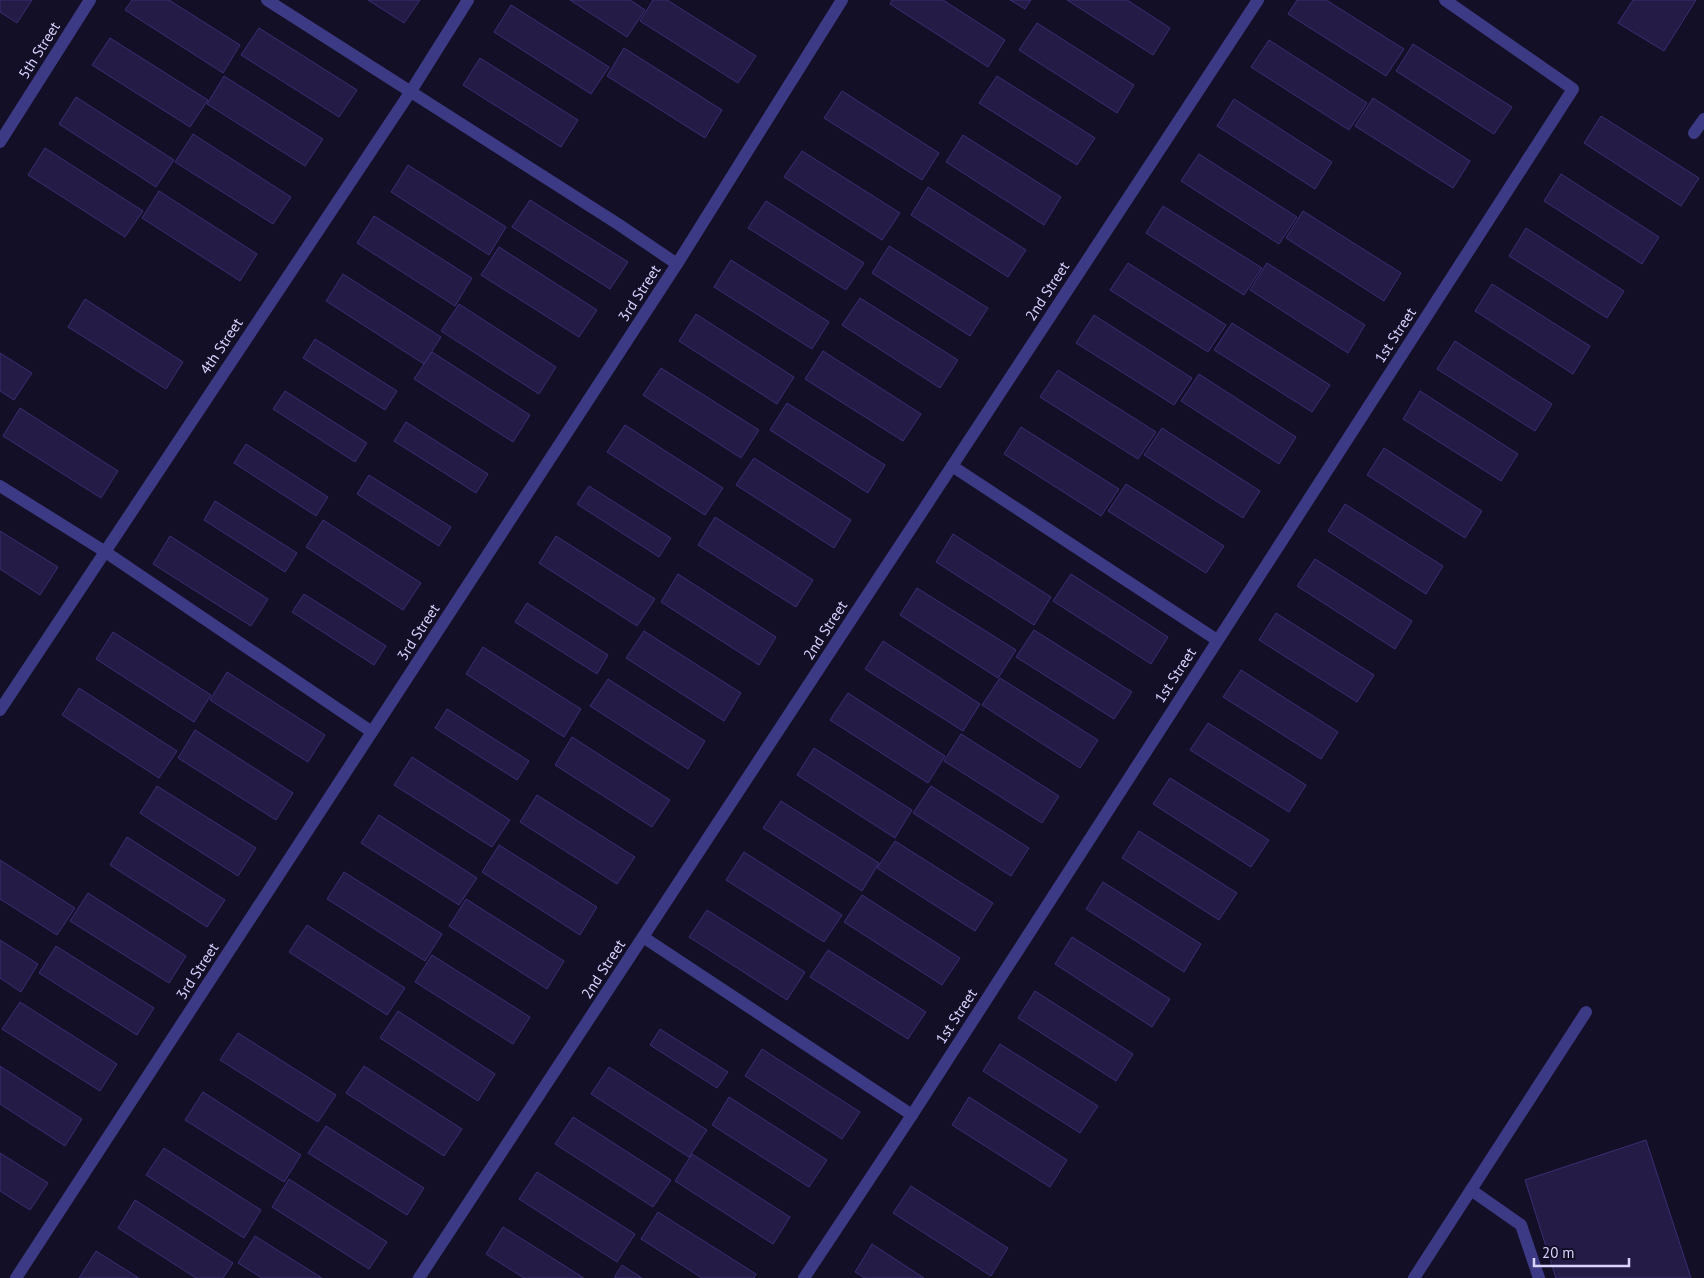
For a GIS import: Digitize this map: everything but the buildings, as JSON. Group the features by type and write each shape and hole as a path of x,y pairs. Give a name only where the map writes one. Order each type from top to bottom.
{"street":[{"name":"5th Street","path":"0,142 90,0"},
{"path":"267,0 618,224 677,264"},
{"name":"4th Street","path":"0,710 410,91 468,0"},
{"name":"3rd Street","path":"16,1278 677,264 842,0"},
{"name":"2nd Street","path":"419,1278 1258,0"},
{"name":"1st Street","path":"804,1278 912,1115 1573,89 1445,0"},
{"path":"1694,133 1704,119"},
{"path":"952,466 1217,640"},
{"path":"0,486 104,551 372,732"},
{"path":"643,937 912,1115"},
{"path":"1414,1278 1586,1012"},
{"path":"1471,1190 1521,1225 1539,1278"}]}
